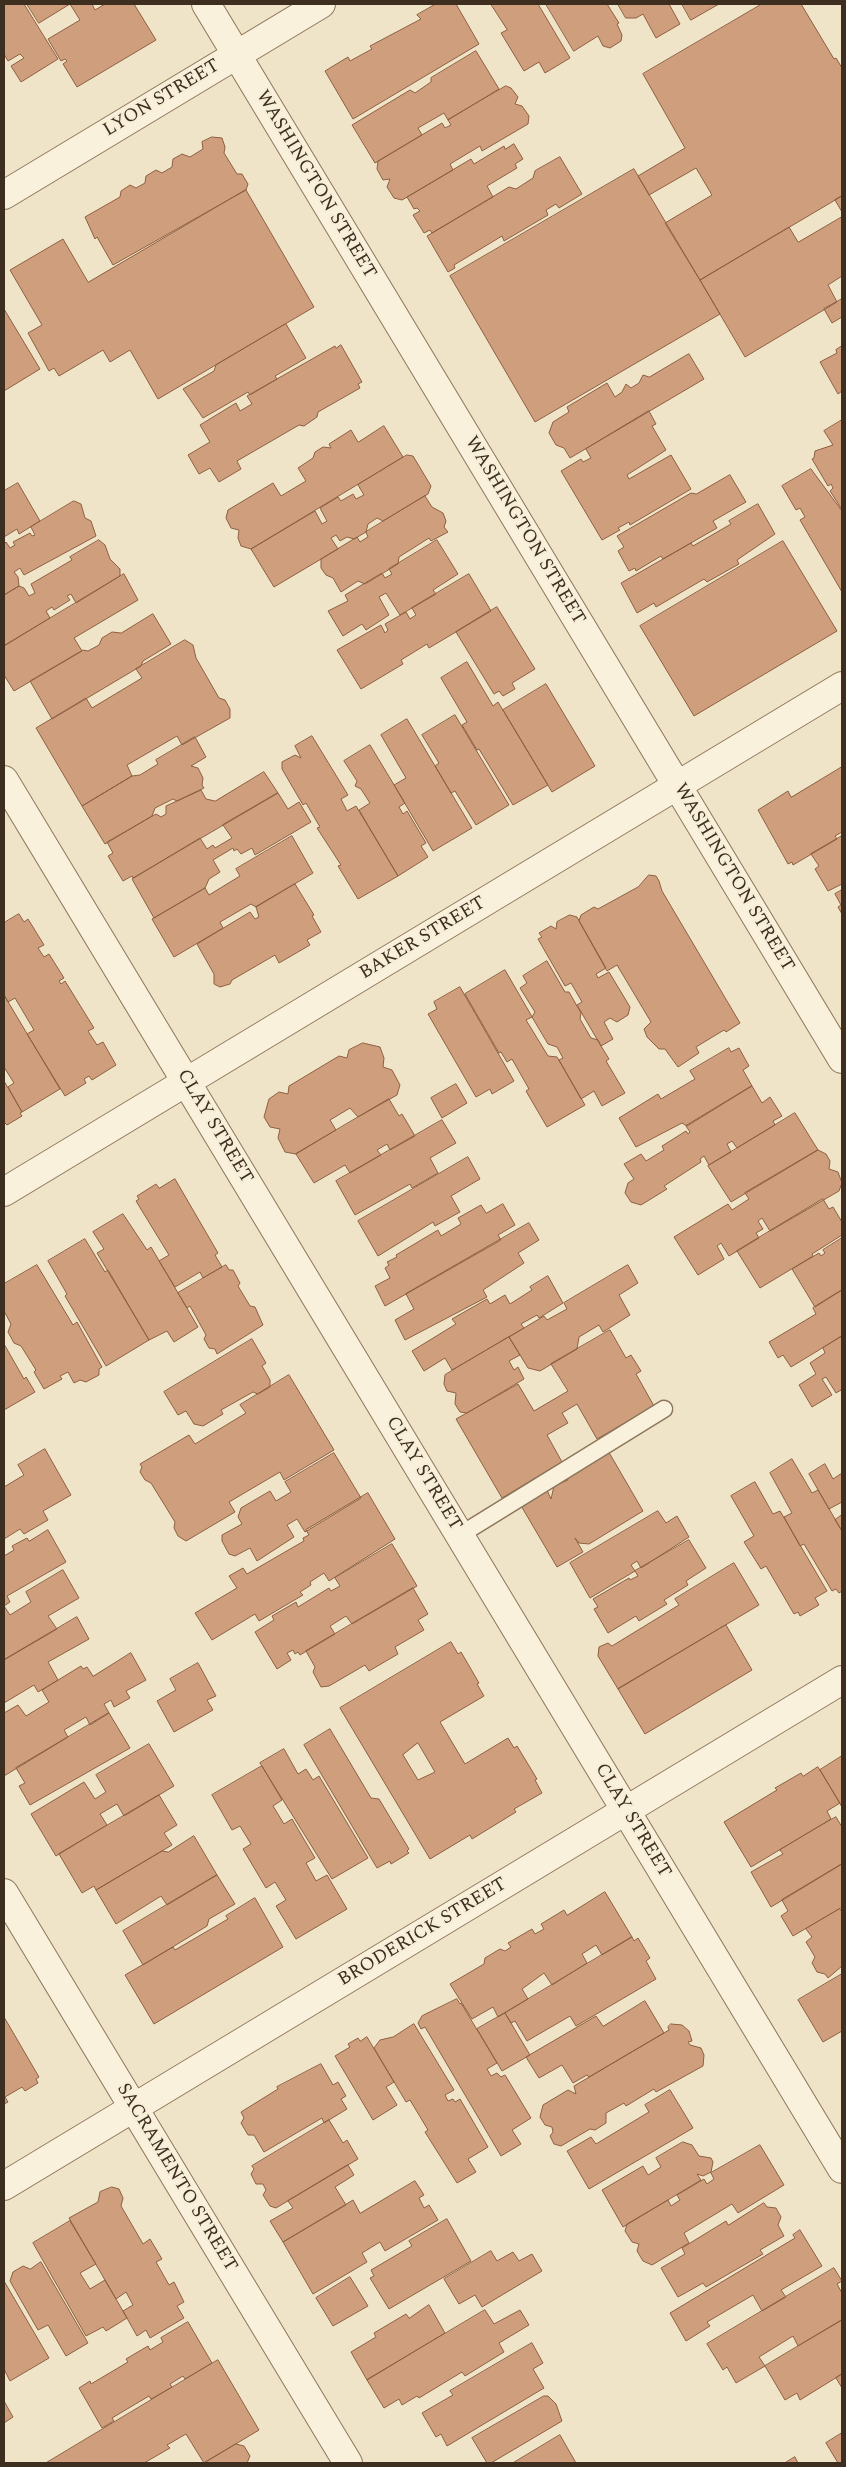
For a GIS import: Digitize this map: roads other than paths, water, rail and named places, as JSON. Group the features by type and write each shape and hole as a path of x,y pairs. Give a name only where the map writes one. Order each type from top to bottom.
{"street":[{"name":"WASHINGTON STREET","path":"206,4 842,1059"},
{"name":"LYON STREET","path":"4,195 321,4"},
{"name":"BAKER STREET","path":"4,1192 842,686"},
{"name":"CLAY STREET","path":"4,780 842,2169"},
{"name":"BRODERICK STREET","path":"4,2186 842,1680"},
{"name":"SACRAMENTO STREET","path":"4,1893 348,2463"}],"lane":[{"path":"460,1535 664,1409"}]}
